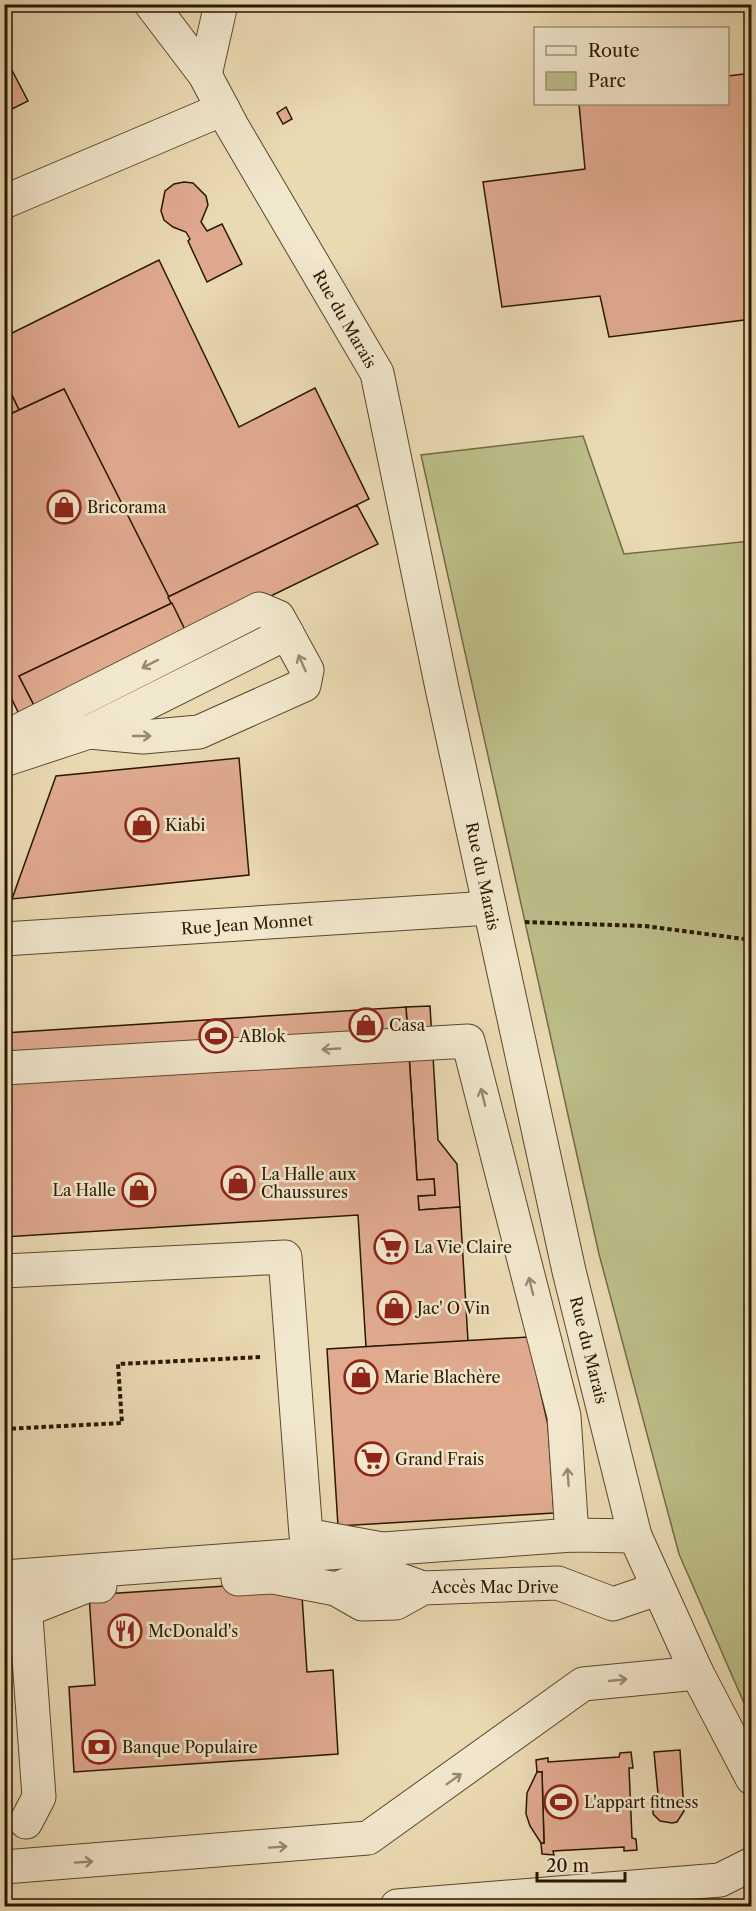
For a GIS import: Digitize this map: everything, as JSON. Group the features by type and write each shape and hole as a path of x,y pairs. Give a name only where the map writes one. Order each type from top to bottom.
{"street":[{"name":"Rue du Marais","path":"151,4 205,75 377,373 491,915 569,1271 635,1536 657,1589 697,1673 752,1778"},
{"path":"205,75 221,4"},
{"path":"4,202 223,109"},
{"path":"4,738 259,609 278,617 307,670 304,685 199,732 143,737 88,732"},
{"path":"4,760 88,732 286,633"},
{"name":"Rue Jean Monnet","path":"4,939 491,915"},
{"path":"4,1068 468,1041 564,1416 572,1535"},
{"path":"4,1271 285,1257 306,1535 382,1549"},
{"path":"635,1536 572,1535 14,1576 26,1610 39,1797 15,1822 19,1866 368,1838 583,1684 697,1673"},
{"name":"Accès Mac Drive","path":"26,1610 87,1586 273,1577 336,1589 362,1604 396,1604 423,1588 558,1583 614,1604 657,1589"},
{"path":"397,1906 720,1880 752,1864"}],"path":[{"path":"491,915 645,926 752,940"},
{"path":"4,1429 122,1424 118,1364 291,1356"}],"green space":[{"path":"583,436 624,554 751,541 751,1719 679,1554 599,1254 421,455"}],"building":[{"path":"4,55 28,101 4,113"},
{"path":"752,73 752,319 609,337 600,296 502,307 483,182 585,169 579,105 729,105 729,76"},
{"path":"286,107 292,119 283,124 277,113"},
{"path":"193,183 206,196 208,205 201,222 207,231 222,224 242,264 207,282 186,232 173,227 164,220 161,211 165,191 174,184"},
{"path":"159,260 239,427 315,388 369,499 168,597 64,389 19,410 4,379 4,337"},
{"path":"4,379 19,410 4,417"},
{"name":"Bricorama","path":"64,389 172,603 19,676 36,709 20,716 4,683 4,417"},
{"path":"357,505 378,544 188,636 168,597"},
{"path":"172,603 188,636 36,709 19,676"},
{"name":"Kiabi","path":"239,758 249,875 12,899 56,776"},
{"path":"430,1006 438,1140 457,1164 460,1207 419,1210 418,1196 435,1195 434,1179 417,1180 406,1007"},
{"path":"406,1007 417,1180 434,1179 435,1195 418,1196 419,1210 460,1207 468,1341 366,1347 358,1215 4,1237 4,1033"},
{"path":"528,1337 548,1425 554,1513 338,1526 327,1349"},
{"path":"301,1581 307,1672 333,1670 338,1754 74,1772 69,1687 95,1685 89,1595"},
{"path":"680,1750 684,1811 677,1822 660,1821 653,1814 653,1800 658,1794 654,1752"},
{"path":"631,1752 633,1768 629,1768 632,1838 636,1839 637,1850 624,1851 624,1847 553,1851 554,1855 542,1854 541,1843 544,1843 542,1772 537,1772 536,1760 548,1758 548,1762 619,1757 620,1753"},
{"path":"537,1772 542,1772 544,1843 541,1843 530,1826 526,1814 527,1793"}],"place":[{"name":"Bricorama","path":"64,507"},
{"name":"Kiabi","path":"142,825"},
{"name":"Casa","path":"366,1025"},
{"name":"ABlok","path":"216,1036"},
{"name":"La Halle aux Chaussures","path":"238,1183"},
{"name":"La Halle","path":"139,1190"},
{"name":"La Vie Claire","path":"391,1247"},
{"name":"Jac' O Vin","path":"394,1308"},
{"name":"Marie Blachère","path":"361,1377"},
{"name":"Grand Frais","path":"372,1459"},
{"name":"McDonald's","path":"125,1631"},
{"name":"Banque Populaire","path":"99,1747"},
{"name":"L'appart fitness","path":"561,1802"}]}
